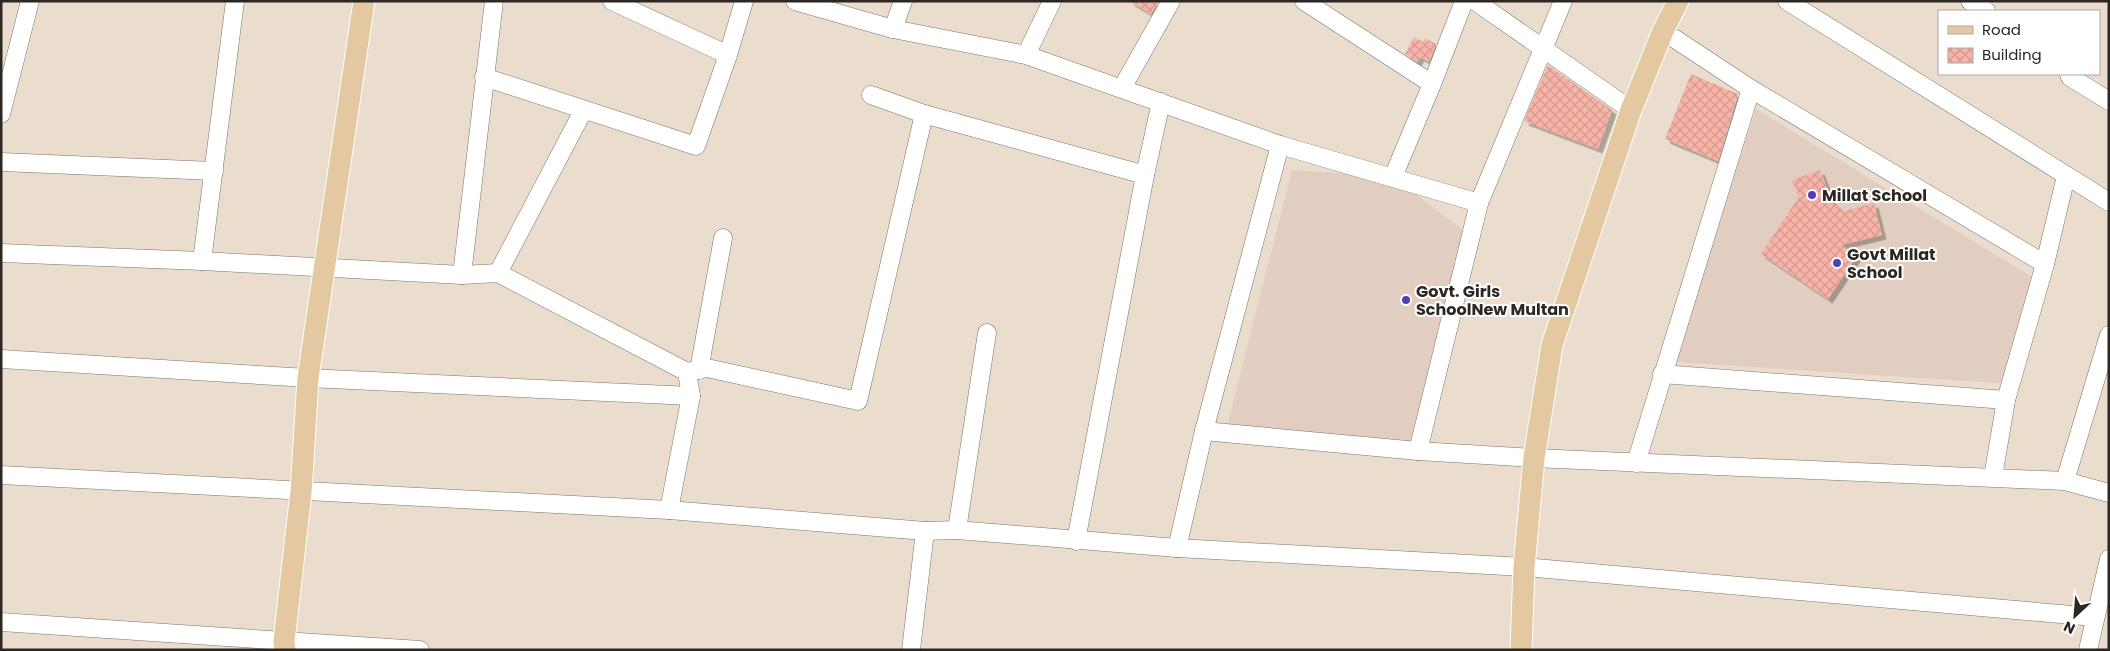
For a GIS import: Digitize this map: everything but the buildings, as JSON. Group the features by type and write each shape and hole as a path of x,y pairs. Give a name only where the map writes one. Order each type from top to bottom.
{"main road":[{"path":"284,645 301,492 308,378 364,1"},
{"path":"1521,650 1524,567 1534,458 1552,345 1631,110 1663,31 1678,1"}],"street":[{"path":"1,114 30,1"},
{"path":"462,275 494,1"},
{"path":"612,1 728,55"},
{"path":"484,77 696,146 728,55 744,1"},
{"path":"795,1 894,29 1026,55 1280,145 1479,203"},
{"path":"894,29 903,1"},
{"path":"1026,55 1052,1"},
{"path":"1122,88 1171,1"},
{"path":"1304,1 1432,84"},
{"path":"1393,177 1464,1"},
{"path":"1475,1 1631,110"},
{"path":"1418,450 1479,203 1563,1"},
{"path":"1787,1 2109,202"},
{"path":"1970,1 1984,10"},
{"path":"202,261 214,171 230,3"},
{"path":"1663,31 1751,89 2044,264"},
{"path":"2069,75 2109,101"},
{"path":"1636,463 1751,89"},
{"path":"872,95 924,114 1145,175"},
{"path":"1076,541 1145,175 1161,102"},
{"path":"498,273 583,110"},
{"path":"1,253 202,261 462,275 498,273 693,371 707,368 858,401 924,114"},
{"path":"1177,548 1204,431 1280,145"},
{"path":"1,162 214,171"},
{"path":"1993,477 2006,400 2044,264 2066,176"},
{"path":"669,510 691,396 693,371 723,238"},
{"path":"956,530 987,333"},
{"path":"2065,481 2109,335"},
{"path":"1,360 308,378 691,396"},
{"path":"1662,374 2006,400"},
{"path":"1204,431 1534,458 2065,481 2109,492"},
{"path":"1,475 669,510 925,531 956,530 1177,548 1524,567 2095,617"},
{"path":"911,650 925,531"},
{"path":"2088,650 2109,560"},
{"path":"1,622 284,645 420,650"}],"shaded area":[{"name":"Millat School","path":"1756,109 2037,280 2014,384 1675,362"},
{"path":"1292,170 1393,177 1464,231 1412,443 1226,431"}],"place":[{"name":"Millat School","path":"1812,195"},
{"name":"Govt Millat School","path":"1837,263"},
{"name":"Govt. Girls SchoolNew Multan","path":"1406,300"}]}
